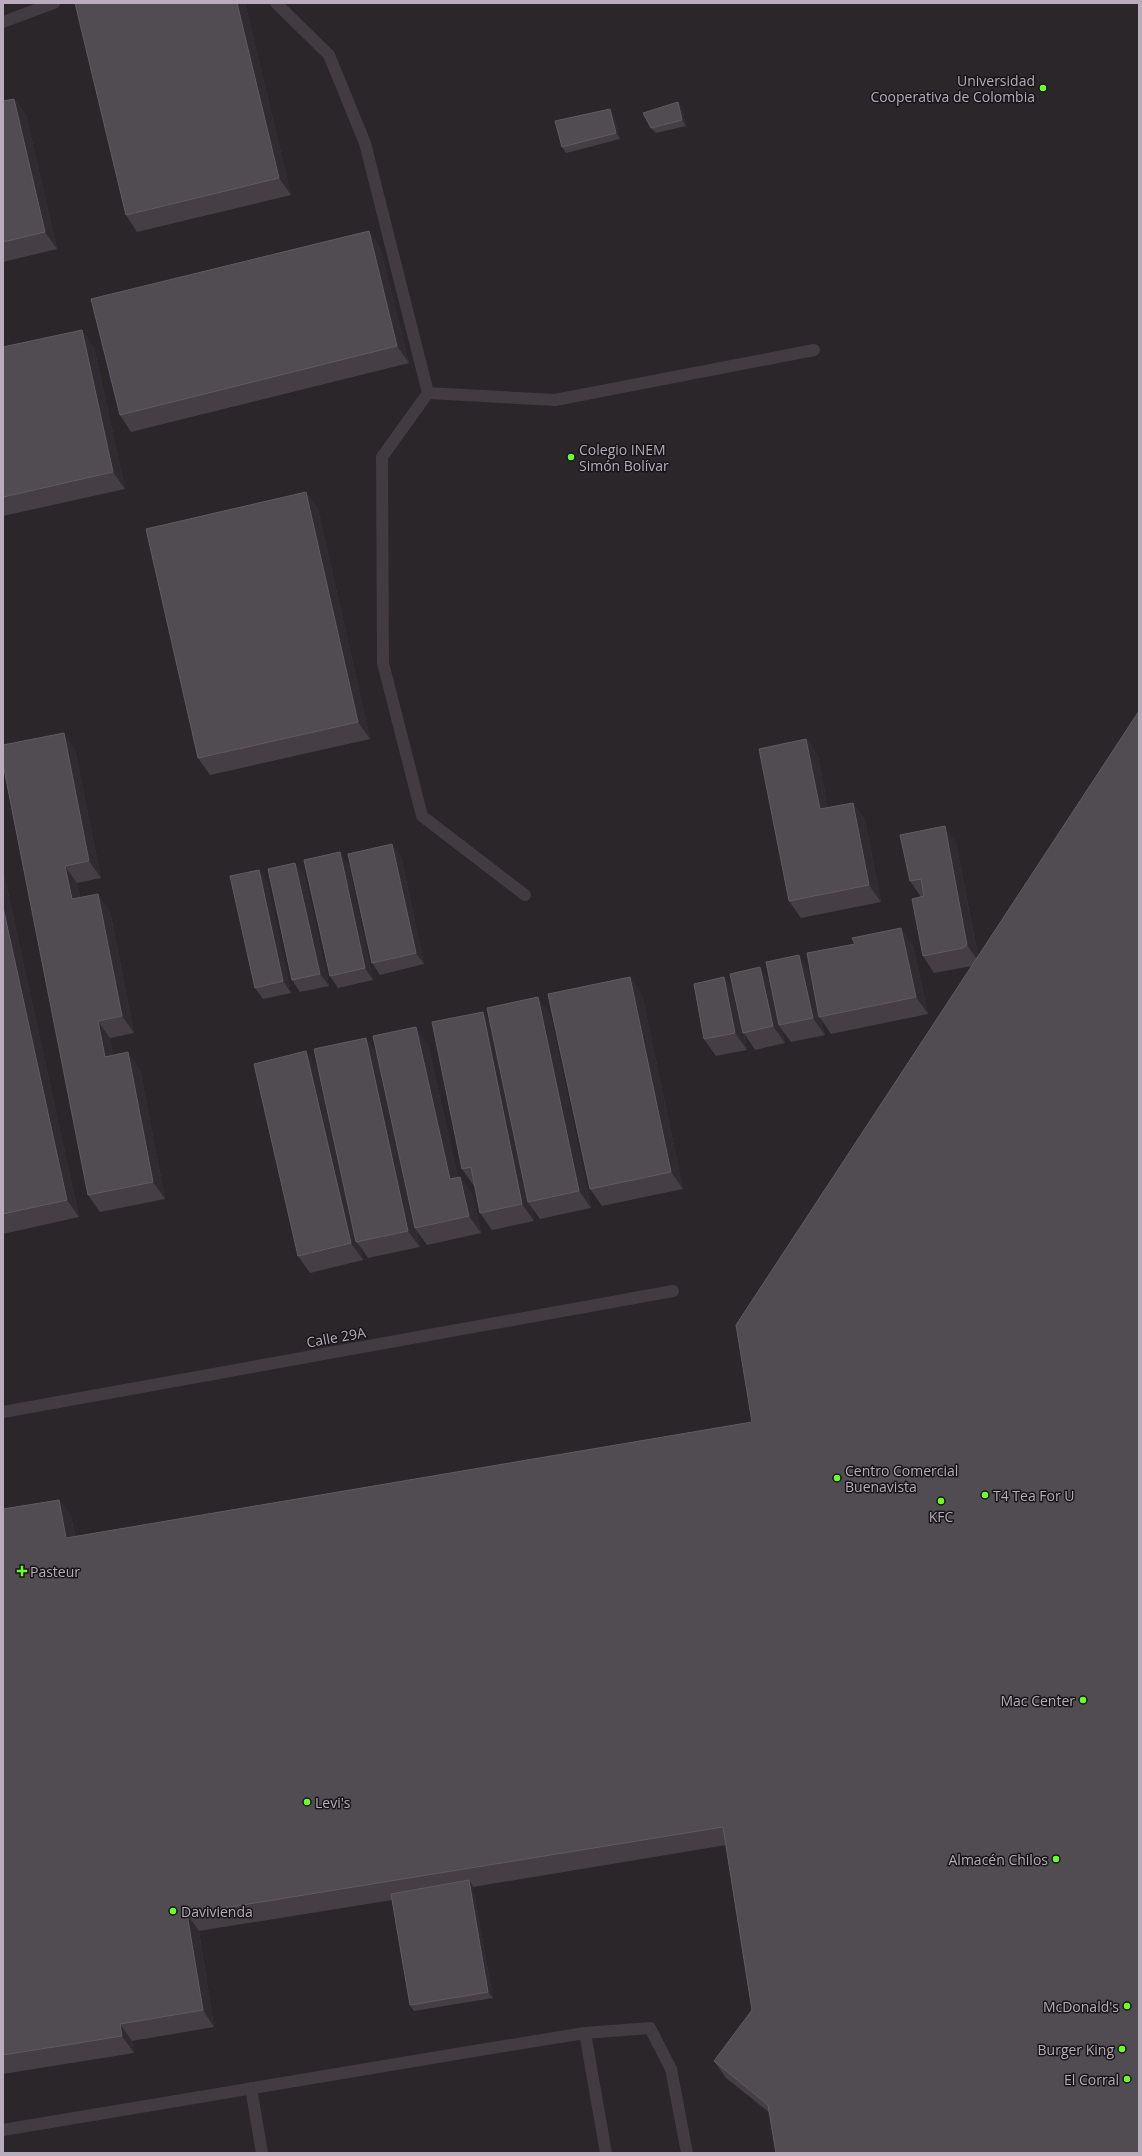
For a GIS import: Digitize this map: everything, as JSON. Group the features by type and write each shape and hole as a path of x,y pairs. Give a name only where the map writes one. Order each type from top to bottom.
{"lane":[{"path":"3,22 54,3"},
{"path":"276,3 329,55 365,143 428,393 382,457 383,663 422,816 525,895"},
{"path":"428,393 555,400 814,350"},
{"name":"Calle 29A","path":"3,1412 674,1291"},
{"path":"3,2130 585,2033 650,2028 670,2069 687,2153"},
{"path":"585,2033 606,2153"},
{"path":"251,2088 262,2153"}],"shaded area":[{"path":"3,3 1139,3 1139,2153 3,2153"}],"building":[{"path":"75,3 237,3 279,178 126,215"},
{"path":"14,99 45,232 3,242 3,101"},
{"path":"678,102 682,120 651,128 643,113"},
{"path":"610,109 616,133 562,147 555,121"},
{"path":"369,231 397,346 120,415 91,299"},
{"path":"82,330 113,472 3,497 3,347"},
{"path":"306,492 358,722 198,758 146,529"},
{"name":"Centro Comercial Buenavista","path":"1139,711 1139,2153 776,2153 768,2105 714,2061 752,2010 723,1827 187,1914 203,2010 120,2024 122,2036 3,2055 3,1509 59,1500 66,1538 752,1422 736,1325"},
{"path":"64,733 89,861 65,866 72,899 98,894 122,1016 98,1021 105,1057 128,1052 153,1182 88,1195 3,764 3,745"},
{"path":"806,739 820,809 853,803 869,885 789,901 759,749"},
{"path":"945,826 967,945 963,948 923,956 912,899 924,896 921,879 910,881 900,835"},
{"path":"392,844 416,953 372,963 348,854"},
{"path":"340,852 365,968 330,976 304,860"},
{"path":"295,863 320,974 292,980 268,869"},
{"path":"259,870 283,981 255,988 230,876"},
{"path":"3,907 67,1200 3,1214"},
{"path":"901,928 916,997 819,1017 807,953 855,944 852,938"},
{"path":"799,955 813,1018 779,1025 766,962"},
{"path":"760,967 773,1026 743,1033 730,974"},
{"path":"630,977 671,1172 590,1189 548,994"},
{"path":"724,977 735,1033 704,1039 694,984"},
{"path":"538,997 579,1191 528,1202 487,1008"},
{"path":"483,1012 522,1204 480,1213 471,1167 462,1169 432,1022"},
{"path":"416,1027 450,1179 460,1177 469,1216 415,1228 373,1036"},
{"path":"366,1038 408,1231 356,1242 314,1049"},
{"path":"306,1051 351,1243 298,1256 254,1064"},
{"path":"469,1880 488,1992 410,2005 391,1894"}],"place":[{"name":"Universidad Cooperativa de Colombia","path":"1043,88"},
{"name":"Colegio INEM Simón Bolívar","path":"571,457"},
{"name":"Centro Comercial Buenavista","path":"837,1478"},
{"name":"T4 Tea For U","path":"985,1495"},
{"name":"KFC","path":"941,1501"},
{"name":"Pasteur","path":"22,1571"},
{"name":"Mac Center","path":"1083,1700"},
{"name":"Levi's","path":"307,1802"},
{"name":"Almacén Chilos","path":"1056,1859"},
{"name":"Davivienda","path":"173,1911"},
{"name":"McDonald's","path":"1127,2006"},
{"name":"Burger King","path":"1122,2049"},
{"name":"El Corral","path":"1127,2079"}]}
